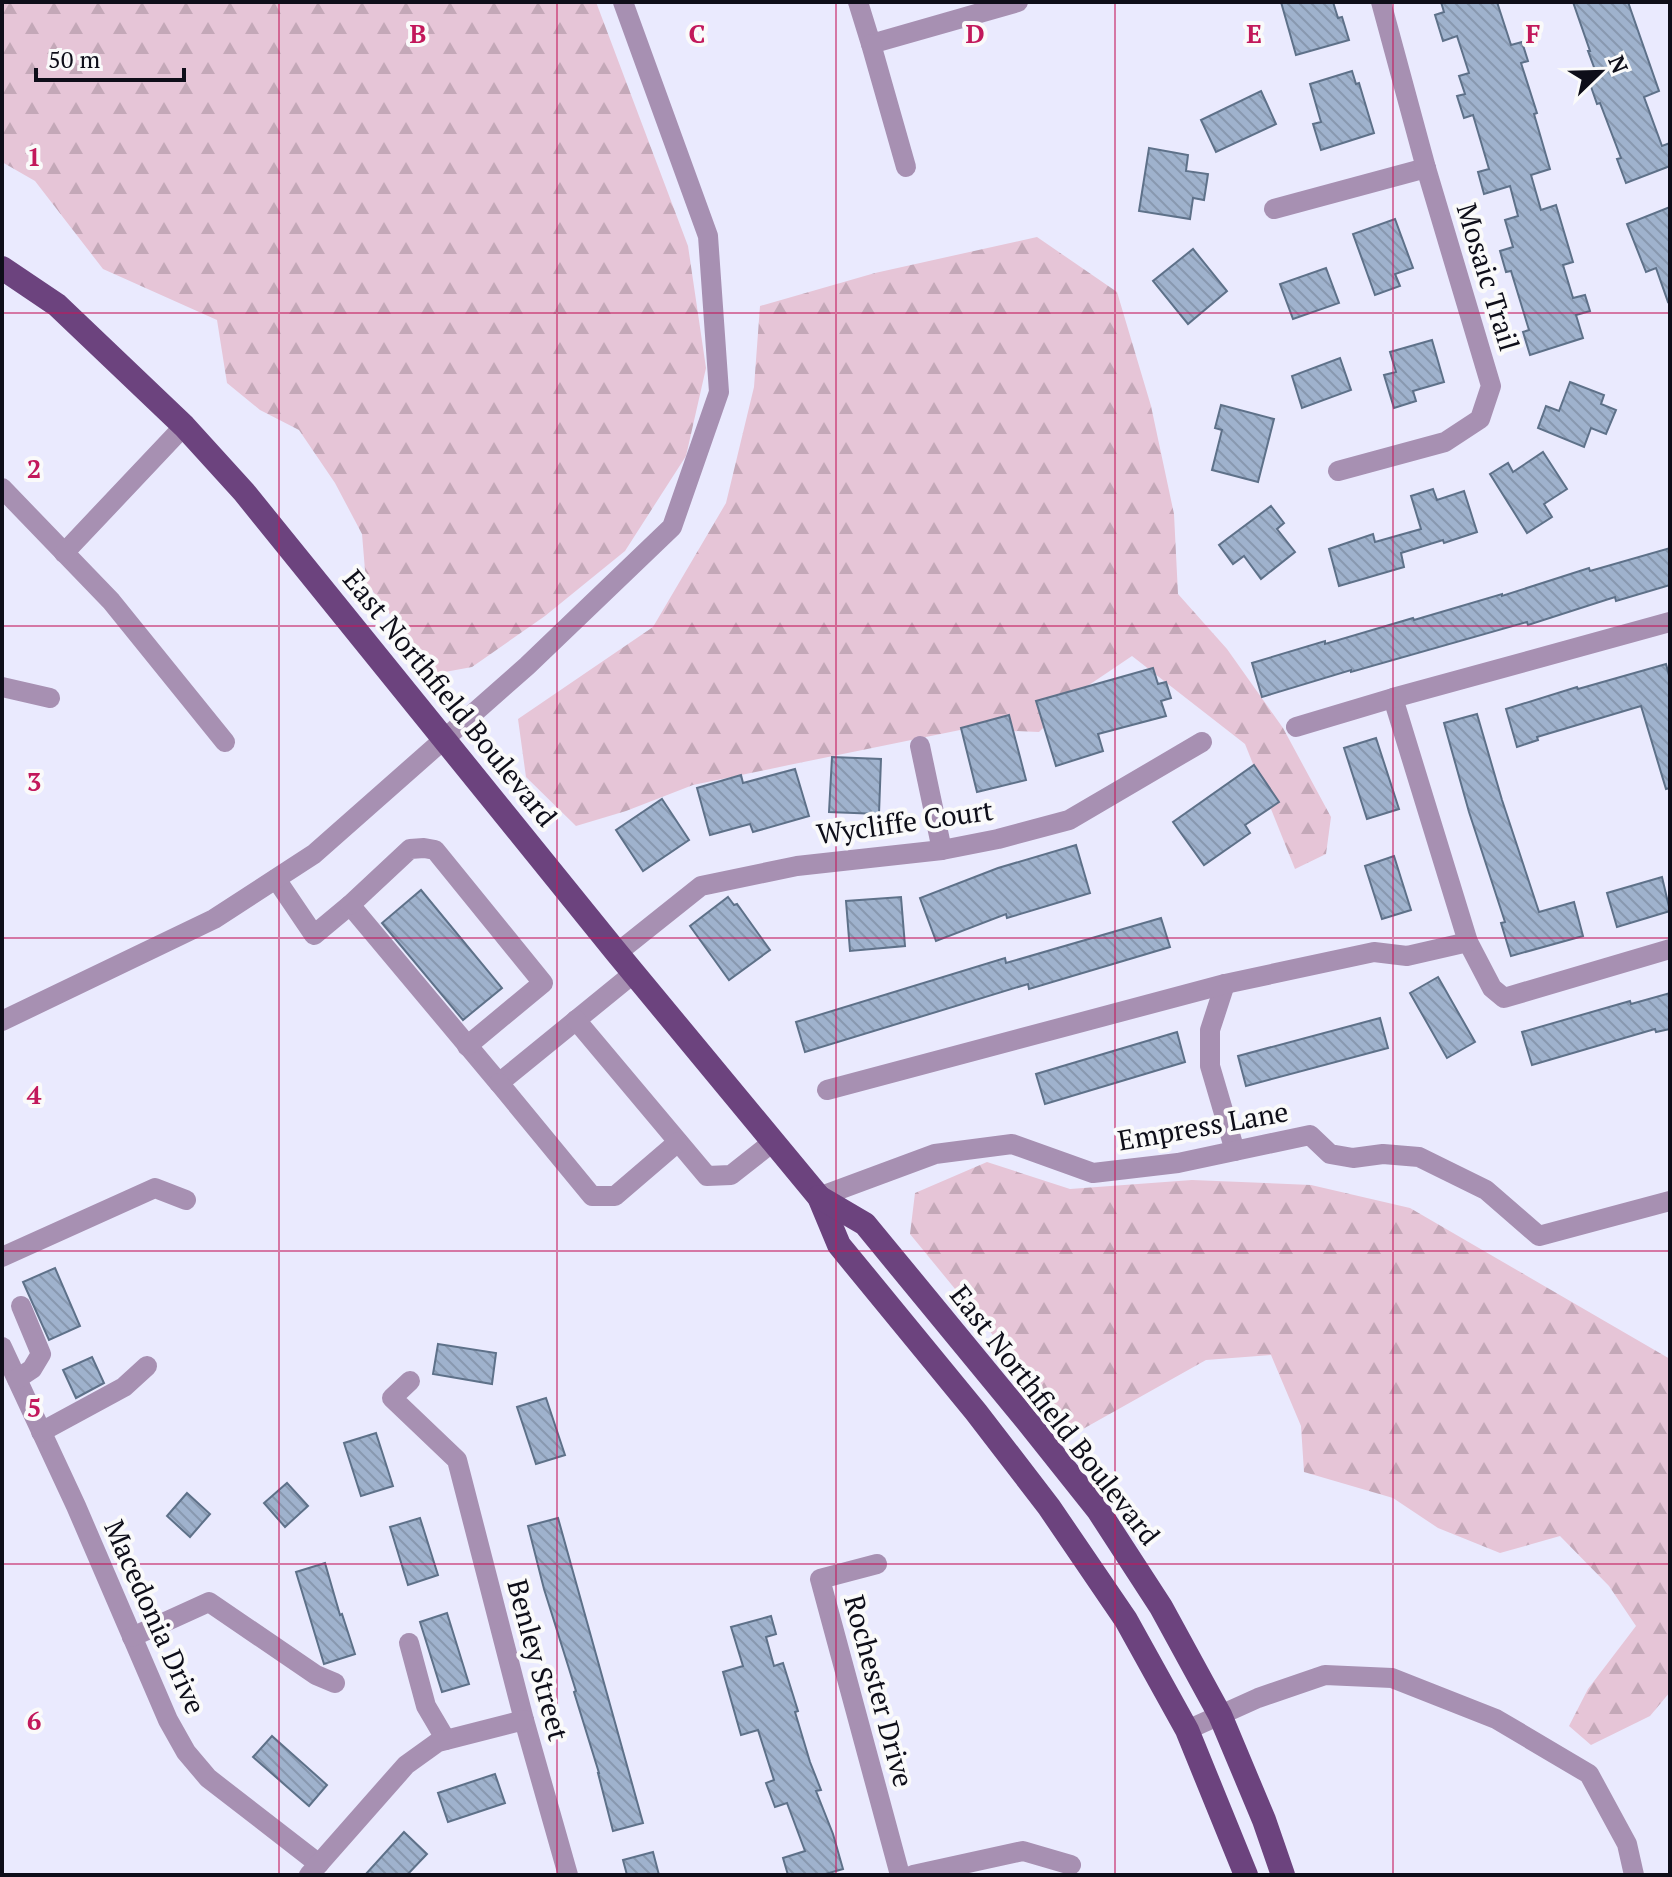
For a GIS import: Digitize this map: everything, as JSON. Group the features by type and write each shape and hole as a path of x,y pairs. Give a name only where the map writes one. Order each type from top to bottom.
{"main road":[{"name":"East Northfield Boulevard","path":"2,268 57,305 184,426 244,492 819,1197 839,1245 976,1412 1049,1507 1126,1620 1187,1730 1246,1875"},
{"name":"East Northfield Boulevard","path":"819,1197 865,1224 1098,1510 1161,1607 1220,1715 1264,1820 1283,1875"}],"street":[{"path":"2,1021 214,919 314,854 527,666 672,527 719,392 708,236 623,2"},
{"path":"858,2 906,167"},
{"path":"871,44 1018,2"},
{"name":"Mosaic Trail","path":"1338,471 1445,442 1480,419 1491,386 1426,168 1381,2"},
{"path":"1274,209 1426,168"},
{"path":"64,553 184,426"},
{"path":"2,488 111,601 225,742"},
{"path":"1296,727 1670,622"},
{"path":"2,687 50,698"},
{"path":"1393,698 1468,942 1492,988 1504,998 1670,949"},
{"name":"Wycliffe Court","path":"617,953 701,886 797,866 942,850 1069,820 1202,742"},
{"path":"920,746 942,850"},
{"path":"276,879 314,935 410,849 435,850 543,983 467,1046"},
{"path":"350,905 592,1196 615,1196 678,1142"},
{"path":"827,1090 1225,984 1374,952 1407,956 1468,942"},
{"path":"499,1083 634,973"},
{"path":"1225,984 1210,1030 1210,1066 1235,1151"},
{"path":"576,1020 707,1176 731,1175 773,1142"},
{"name":"Empress Lane","path":"819,1197 935,1154 1012,1144 1093,1173 1178,1163 1310,1135 1330,1154 1353,1158 1383,1154 1419,1157 1486,1190 1539,1236 1669,1204"},
{"path":"2,1257 155,1188 186,1200"},
{"path":"17,1379 32,1369 41,1354 21,1306"},
{"name":"Macedonia Drive","path":"2,1347 76,1506 168,1720 186,1752 208,1778 314,1869"},
{"path":"41,1432 124,1387 147,1366"},
{"name":"Benley Street","path":"410,1381 392,1398 457,1460 524,1720 568,1875"},
{"name":"Rochester Drive","path":"877,1564 820,1579 900,1875"},
{"path":"132,1637 209,1602 316,1675 335,1683"},
{"path":"409,1643 426,1706 446,1740"},
{"path":"1187,1730 1258,1698 1325,1675 1392,1678 1496,1719 1589,1774 1627,1844 1634,1875"},
{"path":"314,1869 406,1765 438,1742 524,1720"},
{"path":"913,1875 1023,1851 1071,1865"}],"green space":[{"path":"2,2 596,2 688,246 706,368 686,456 625,551 545,616 472,667 434,674 366,582 362,534 335,483 299,430 260,410 227,383 217,320 103,269 35,181 2,162"},
{"path":"1037,237 1117,292 1151,406 1174,514 1178,594 1227,649 1283,728 1331,817 1326,854 1295,869 1245,744 1132,656 1083,689 1039,732 965,729 693,785 576,826 526,777 518,719 653,627 726,503 754,387 760,306 875,273"},
{"path":"987,1162 1070,1189 1192,1180 1311,1185 1410,1208 1670,1359 1670,1692 1650,1716 1591,1745 1569,1726 1588,1689 1636,1626 1609,1586 1560,1536 1500,1553 1438,1528 1393,1498 1304,1472 1301,1426 1271,1355 1206,1360 1074,1434 910,1234 915,1193"}],"building":[{"path":"1281,2 1333,2 1338,18 1342,17 1349,40 1296,55"},
{"path":"1441,2 1497,2 1511,45 1522,42 1528,61 1521,63 1550,169 1531,175 1541,210 1556,205 1573,262 1563,265 1573,298 1585,295 1590,311 1576,315 1583,338 1530,355 1523,332 1529,330 1511,271 1506,272 1500,251 1513,247 1505,220 1518,216 1510,186 1484,194 1478,172 1489,169 1473,115 1464,118 1457,96 1465,94 1459,76 1469,73 1457,36 1443,41 1435,15 1444,12"},
{"path":"1573,2 1628,2 1659,91 1644,97 1662,146 1670,143 1670,166 1626,183 1617,159 1621,158 1589,81 1598,78"},
{"path":"1352,71 1356,84 1359,83 1374,133 1321,150 1313,124 1321,122 1310,84"},
{"path":"1261,91 1276,124 1216,152 1201,120"},
{"path":"1149,148 1188,155 1186,171 1208,174 1204,200 1193,198 1190,219 1139,211"},
{"path":"1670,207 1668,302 1656,268 1646,272 1627,224"},
{"path":"1395,219 1413,268 1395,274 1400,286 1375,295 1353,234"},
{"path":"1193,249 1227,291 1188,324 1153,281"},
{"path":"1326,268 1339,303 1293,319 1280,284"},
{"path":"1432,340 1444,382 1413,391 1416,401 1394,408 1384,375 1396,372 1390,352"},
{"path":"1340,358 1351,390 1302,408 1292,376"},
{"path":"1570,382 1604,395 1601,404 1616,410 1606,434 1591,428 1584,447 1538,428 1546,406 1559,411"},
{"path":"1221,405 1274,419 1258,482 1212,470 1222,430 1215,428"},
{"path":"1543,452 1567,489 1544,504 1552,517 1527,533 1490,474 1508,463 1513,472"},
{"path":"1433,489 1437,500 1464,491 1477,532 1401,553 1404,567 1339,586 1329,549 1373,534 1375,542 1421,529 1411,496"},
{"path":"1271,506 1284,523 1277,529 1295,552 1261,579 1244,556 1233,564 1219,545"},
{"path":"1670,548 1670,585 1616,601 1615,597 1528,625 1527,622 1262,697 1252,663"},
{"path":"1666,664 1670,679 1670,788 1666,789 1641,706 1537,737 1538,740 1517,747 1506,709"},
{"path":"1153,668 1158,684 1166,682 1171,698 1161,701 1166,716 1098,734 1103,751 1056,766 1036,701"},
{"path":"1477,714 1539,912 1574,902 1583,936 1511,956 1501,923 1505,922 1444,723"},
{"path":"1009,715 1026,780 977,792 961,728"},
{"path":"1376,738 1399,809 1367,819 1344,748"},
{"path":"832,757 881,759 879,814 829,812"},
{"path":"1254,765 1279,802 1245,825 1250,833 1204,865 1173,822"},
{"path":"795,769 809,816 753,832 750,824 710,835 697,788 741,775 743,783"},
{"path":"662,799 689,840 643,871 616,830"},
{"path":"1076,845 1090,893 1007,918 1006,914 936,941 920,898 998,868"},
{"path":"1394,856 1411,910 1382,919 1365,866"},
{"path":"1662,877 1670,911 1617,927 1607,893"},
{"path":"421,890 502,988 463,1020 382,923"},
{"path":"728,897 734,905 737,904 770,950 729,980 690,926"},
{"path":"901,897 905,946 850,951 846,901"},
{"path":"1161,918 1170,947 1029,989 1028,984 805,1052 796,1022 1005,958 1006,963"},
{"path":"1438,977 1475,1042 1447,1058 1410,993"},
{"path":"1670,993 1670,1029 1656,1032 1655,1029 1532,1065 1522,1032 1630,1001 1631,1004"},
{"path":"1380,1018 1388,1048 1246,1086 1238,1056"},
{"path":"1177,1032 1185,1062 1045,1104 1036,1074"},
{"path":"55,1268 80,1326 49,1340 23,1282"},
{"path":"438,1344 496,1353 492,1384 433,1374"},
{"path":"92,1357 104,1383 76,1398 63,1370"},
{"path":"546,1398 565,1455 536,1464 517,1407"},
{"path":"376,1433 393,1486 361,1496 344,1443"},
{"path":"287,1483 308,1506 285,1527 264,1503"},
{"path":"187,1493 210,1514 190,1537 167,1516"},
{"path":"420,1518 438,1575 408,1585 390,1527"},
{"path":"558,1518 643,1823 613,1831 528,1526"},
{"path":"325,1563 355,1654 324,1664 296,1572"},
{"path":"447,1613 469,1684 442,1692 420,1622"},
{"path":"771,1616 776,1634 766,1637 774,1666 783,1663 798,1711 795,1712 821,1790 816,1791 843,1869 822,1875 788,1875 783,1858 805,1851 787,1803 775,1807 766,1783 774,1780 758,1730 741,1735 723,1672 743,1666 731,1627"},
{"path":"272,1736 327,1785 309,1806 253,1757"},
{"path":"495,1774 505,1803 448,1822 438,1793"},
{"path":"404,1832 427,1854 407,1875 365,1875"},
{"path":"653,1852 659,1875 627,1875 623,1860"}]}
